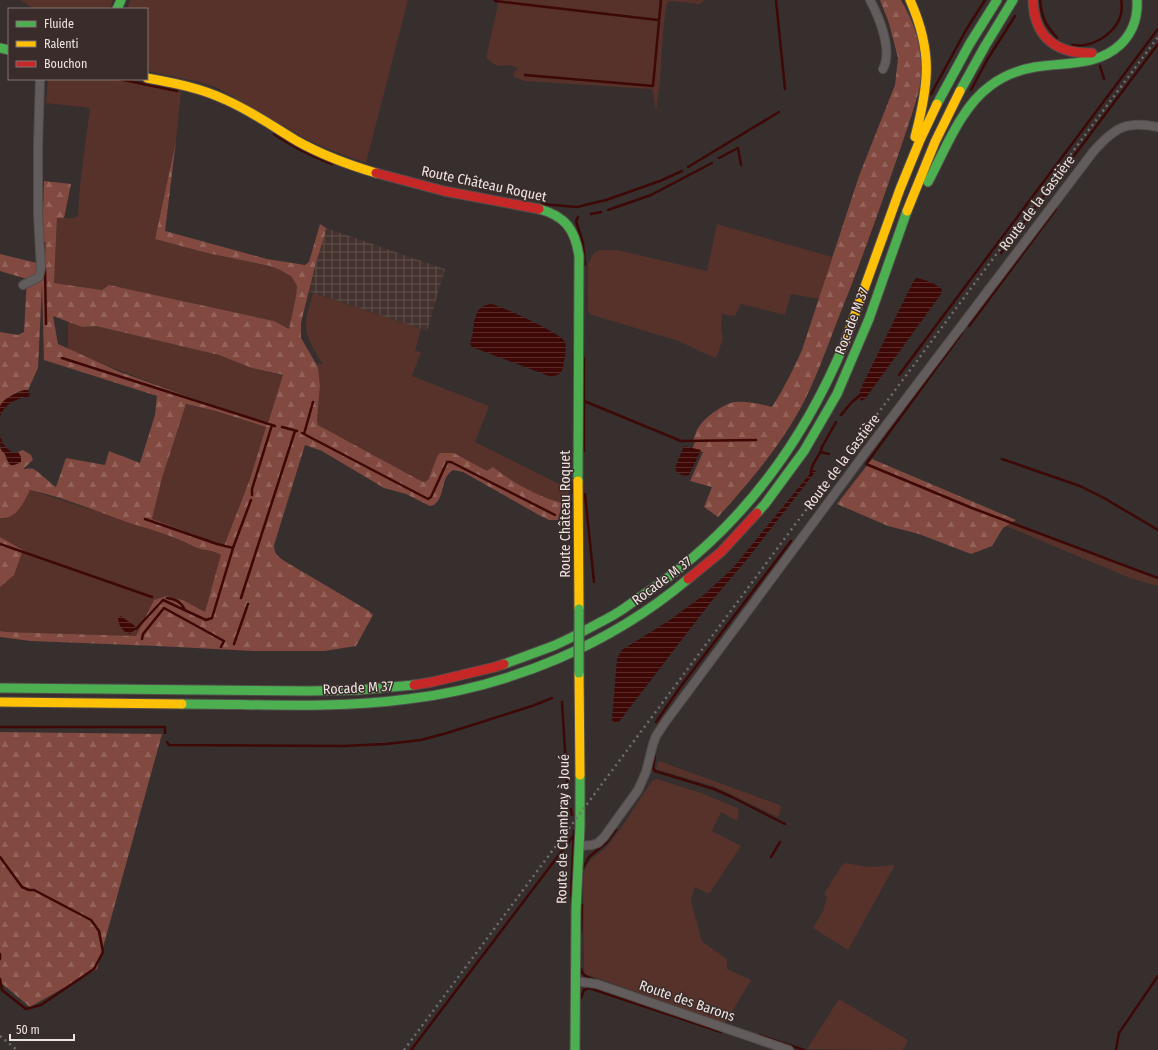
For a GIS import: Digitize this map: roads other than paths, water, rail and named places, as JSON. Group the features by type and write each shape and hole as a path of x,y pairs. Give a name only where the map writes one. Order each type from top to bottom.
{"main road":[{"path":"898,196 922,113 927,80 925,42 920,24 910,0"},
{"name":"Rocade M 37","path":"0,688 287,691 347,690 391,688 445,680 494,668 556,645 601,623 656,588 702,551 726,528 769,479 788,452 816,404 840,356 898,196 915,154 941,98 964,54 997,0"},
{"name":"Rocade M 37","path":"0,702 294,705 358,704 448,693 497,681 556,660 593,643 651,608 698,572 739,534 779,487 809,444 837,394 864,332 925,166 954,104 984,46 1013,0"},
{"path":"1033,0 1033,12 1036,22 1047,39 1064,50 1084,54 1100,50 1116,39 1126,24 1129,16 1129,0"},
{"path":"900,231 927,183 956,126 970,104 988,86 1000,78 1021,70 1036,66 1094,60 1112,52 1121,45 1133,27 1136,18 1137,0"},
{"name":"Route Château Roquet","path":"148,78 189,86 218,96 304,145 354,166 412,184 492,201 541,209 555,214 568,225 573,232 578,247 580,273 578,406 579,609"},
{"name":"Route de Chambray à Joué","path":"575,1050 575,981 579,846 579,609"}],"street":[{"path":"870,0 878,16 884,39 886,60 883,69"},
{"path":"23,285 39,277 41,268 38,214 40,80"},
{"name":"Route de la Gastière","path":"579,846 588,846 598,842 610,830 643,780 652,744 660,728 1084,162 1102,141 1119,128 1134,124 1144,124 1158,127"},
{"name":"Route des Barons","path":"575,981 597,984 789,1050"}],"waterway":[{"path":"525,75 653,86 661,0"},
{"path":"776,0 785,89"},
{"path":"931,94 966,30 985,0"},
{"path":"1040,0 1045,21 1057,38"},
{"path":"1072,45 1093,43 1107,35 1113,29 1120,16 1122,8 1121,0"},
{"path":"495,1 658,20"},
{"path":"971,90 987,60 1015,16"},
{"path":"899,375 1158,29"},
{"path":"1001,253 1158,44"},
{"path":"1100,66 1104,79"},
{"path":"124,80 177,91"},
{"path":"688,167 779,112"},
{"path":"274,134 302,151 332,164"},
{"path":"719,158 738,148 741,165"},
{"path":"608,210 651,195 712,163"},
{"path":"541,204 577,207 606,200 660,181 682,171"},
{"path":"969,326 1056,209"},
{"path":"591,214 601,212"},
{"path":"578,217 576,221 583,243 585,265"},
{"path":"44,243 44,253"},
{"path":"45,268 46,324"},
{"path":"962,333 866,464 972,508 1158,578"},
{"path":"62,358 275,426"},
{"path":"584,358 584,451"},
{"path":"841,415 859,396"},
{"path":"584,401 681,441 756,440"},
{"path":"304,434 313,402"},
{"path":"811,473 814,463 836,422"},
{"path":"252,495 252,489 272,425"},
{"path":"282,427 297,431"},
{"path":"241,598 295,431"},
{"path":"302,433 428,499 431,497 447,462 451,462 555,515"},
{"path":"820,452 829,454"},
{"path":"1002,459 1080,486 1104,498 1158,530"},
{"path":"573,481 573,493"},
{"path":"585,494 594,582"},
{"path":"233,548 251,500"},
{"path":"565,519 568,520 571,503"},
{"path":"136,629 163,600 206,620 212,618 233,548 217,544 145,519"},
{"path":"656,722 681,686 791,541"},
{"path":"0,544 152,597"},
{"path":"167,598 178,601 185,610"},
{"path":"234,644 248,604"},
{"path":"142,639 143,634 164,608 224,641 221,647"},
{"path":"167,742 169,745 343,746 386,744 421,740 447,733 532,706 552,698"},
{"path":"562,702 567,782"},
{"path":"0,727 165,727 165,733"},
{"path":"655,755 653,768 655,771 714,789 785,824"},
{"path":"571,809 572,815"},
{"path":"583,868 589,857 606,843 616,830"},
{"path":"571,896 574,831"},
{"path":"411,1050 574,835"},
{"path":"771,857 780,842"},
{"path":"0,857 22,887 29,890 34,890 91,920 99,931 103,952 94,969 41,1005 26,1009 2,990 0,979"},
{"path":"581,932 582,905"},
{"path":"0,954 0,959"},
{"path":"581,969 585,976 598,981"},
{"path":"1116,1050 1119,1033 1158,976"},
{"path":"581,998 584,990 589,988 721,1032"},
{"path":"759,1035 804,1050"}],"railway":[{"path":"404,1050 1158,37"},
{"path":"0,1036 17,1050"}]}
